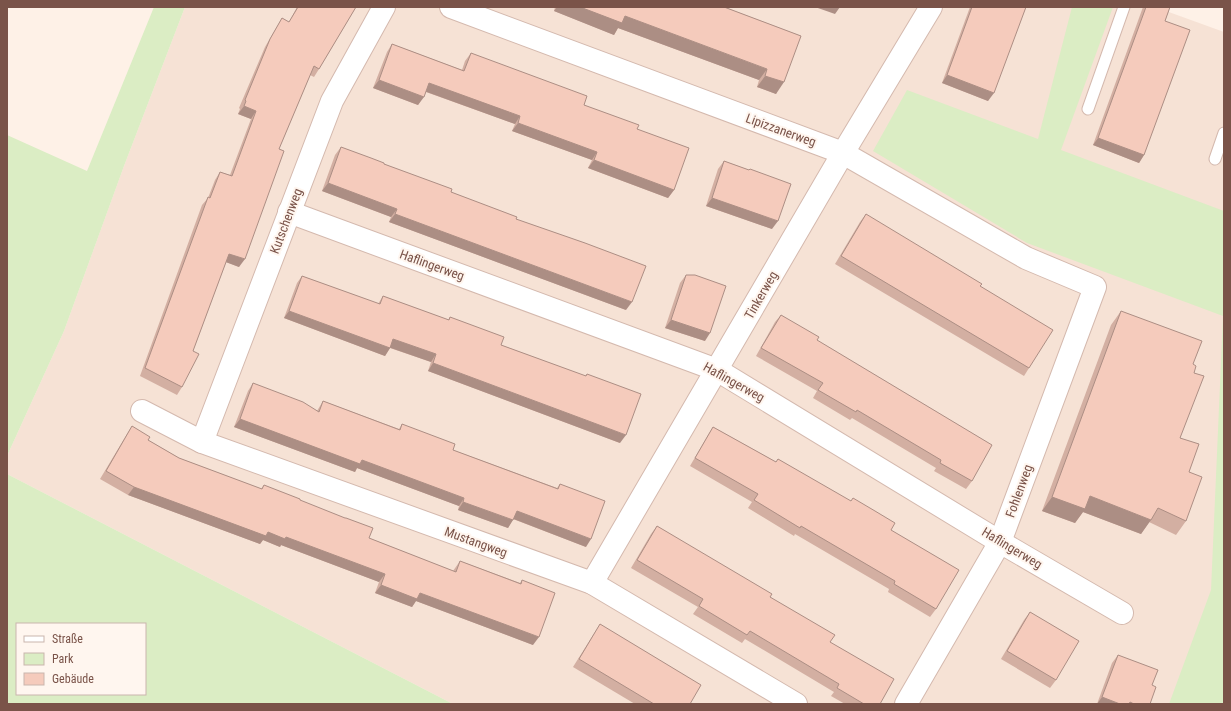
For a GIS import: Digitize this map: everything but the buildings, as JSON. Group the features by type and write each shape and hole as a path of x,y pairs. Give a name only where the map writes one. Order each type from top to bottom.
{"street":[{"name":"Kutschenweg","path":"202,442 332,101 384,7"},
{"name":"Lipizzanerweg","path":"451,7 843,153 1026,258 1095,287"},
{"name":"Tinkerweg","path":"592,583 843,153 931,7"},
{"name":"Haflingerweg","path":"289,212 717,370 1000,542 1122,613"},
{"name":"Fohlenweg","path":"906,704 1000,542 1095,287"},
{"name":"Mustangweg","path":"142,411 202,442 592,583 796,704"}],"lane":[{"path":"1088,109 1124,7"},
{"path":"1215,159 1224,133"}],"shaded area":[{"path":"185,7 1155,7 1224,32 1224,704 453,704 7,474 7,456 64,331 124,166"}],"green space":[{"path":"154,7 185,7 124,166 64,331 7,456 7,135 87,171"},
{"path":"1072,7 1113,7 1061,150 1224,211 1224,704 1169,704 1211,590 1223,316 1027,243 873,151 907,90 1038,139"},
{"path":"7,474 453,704 7,704"}]}
